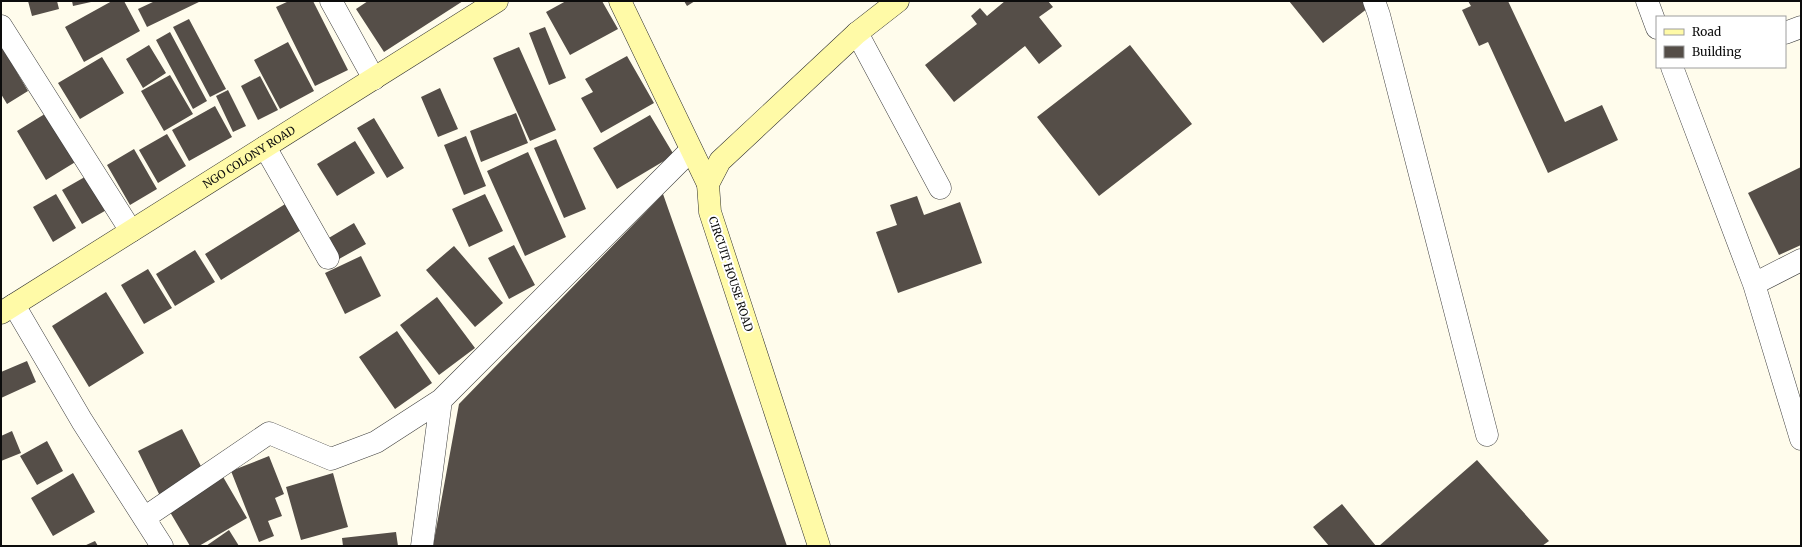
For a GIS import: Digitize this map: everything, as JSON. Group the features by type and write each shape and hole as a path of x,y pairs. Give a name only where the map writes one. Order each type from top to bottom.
{"street":[{"path":"331,1 374,79"},
{"name":"NGO COLONY ROAD","path":"8,309 496,1"},
{"path":"620,1 708,184"},
{"path":"708,184 720,161 857,33 898,1"},
{"path":"1374,1 1380,15 1487,435"},
{"path":"1647,1 1656,25"},
{"path":"1,26 130,231"},
{"path":"1786,33 1801,27"},
{"path":"857,33 940,188"},
{"path":"1676,68 1754,284 1801,439"},
{"path":"265,147 328,258"},
{"path":"144,518 269,433 331,459 376,442 441,400 691,150"},
{"name":"CIRCUIT HOUSE ROAD","path":"708,184 710,212 819,546"},
{"path":"1754,284 1801,260"},
{"path":"8,309 162,546"},
{"path":"422,546 441,400"}],"building":[{"path":"28,1 57,1 59,9 32,16"},
{"path":"72,1 90,1 91,2 73,6"},
{"path":"112,1 124,1 140,31 84,62 65,27"},
{"path":"155,1 201,1 147,27 138,9"},
{"path":"289,1 313,1 348,70 315,86 276,7"},
{"path":"368,1 463,1 384,52 356,9"},
{"path":"566,1 602,1 618,29 570,55 546,12"},
{"path":"684,1 695,1 687,6"},
{"path":"1005,1 1048,1 1053,7 1039,17 1062,46 1039,64 1025,46 954,102 925,65 977,24 971,16 980,8 987,16"},
{"path":"1289,1 1362,1 1368,8 1323,43"},
{"path":"1468,1 1508,1 1565,122 1602,105 1618,140 1548,173 1488,42 1479,46 1462,10 1471,6"},
{"path":"189,19 226,89 210,97 173,27"},
{"path":"545,27 566,78 549,85 529,33"},
{"path":"170,32 207,101 193,109 156,40"},
{"path":"288,42 314,91 280,109 254,60"},
{"path":"1,45 28,91 7,104 1,94"},
{"path":"149,45 166,73 143,88 126,59"},
{"path":"1130,45 1192,124 1099,196 1037,117"},
{"path":"519,47 556,130 530,141 493,58"},
{"path":"627,56 654,103 601,133 581,98 593,92 585,79"},
{"path":"102,57 124,93 80,119 58,83"},
{"path":"170,75 193,114 164,131 141,91"},
{"path":"260,76 278,110 258,120 241,86"},
{"path":"440,88 458,129 438,137 421,97"},
{"path":"228,90 246,126 233,132 216,96"},
{"path":"215,106 232,137 189,161 172,130"},
{"path":"48,112 77,161 46,180 17,131"},
{"path":"516,113 528,143 481,162 470,131"},
{"path":"650,115 674,155 617,189 593,148"},
{"path":"374,118 404,168 387,178 357,128"},
{"path":"167,134 186,166 158,183 139,150"},
{"path":"466,136 486,186 464,195 444,145"},
{"path":"556,139 586,209 564,218 534,148"},
{"path":"355,141 375,173 337,196 317,164"},
{"path":"134,149 157,189 130,205 107,165"},
{"path":"528,152 566,237 525,256 487,171"},
{"path":"1801,167 1801,245 1779,255 1748,193"},
{"path":"90,174 110,208 82,224 62,190"},
{"path":"56,194 76,228 53,242 33,207"},
{"path":"485,194 503,231 469,247 452,209"},
{"path":"663,194 787,546 433,546 459,404"},
{"path":"917,196 924,215 960,202 982,263 898,293 876,232 897,225 890,205"},
{"path":"290,201 306,227 221,280 205,254"},
{"path":"354,223 366,244 339,259 327,239"},
{"path":"514,245 535,285 509,299 488,258"},
{"path":"454,246 503,303 475,327 426,270"},
{"path":"195,250 215,282 175,306 156,274"},
{"path":"361,256 381,296 345,314 325,273"},
{"path":"148,269 172,308 144,324 121,285"},
{"path":"106,292 144,353 89,387 52,326"},
{"path":"437,297 475,348 439,375 400,325"},
{"path":"397,331 432,383 395,409 359,357"},
{"path":"27,361 36,382 1,398 1,372"},
{"path":"182,429 205,474 160,496 138,451"},
{"path":"12,431 21,453 1,461 1,436"},
{"path":"47,441 63,471 37,485 20,456"},
{"path":"269,456 284,494 275,498 282,516 268,521 274,536 259,542 231,471"},
{"path":"1477,460 1549,541 1542,546 1379,546"},
{"path":"73,473 95,512 53,536 31,498"},
{"path":"333,473 348,527 301,540 286,487"},
{"path":"222,475 247,518 199,546 190,546 167,507"},
{"path":"1342,504 1376,546 1329,546 1313,527"},
{"path":"229,530 239,546 206,546"},
{"path":"396,532 398,546 343,546 342,538"},
{"path":"95,541 98,546 84,546"}]}
